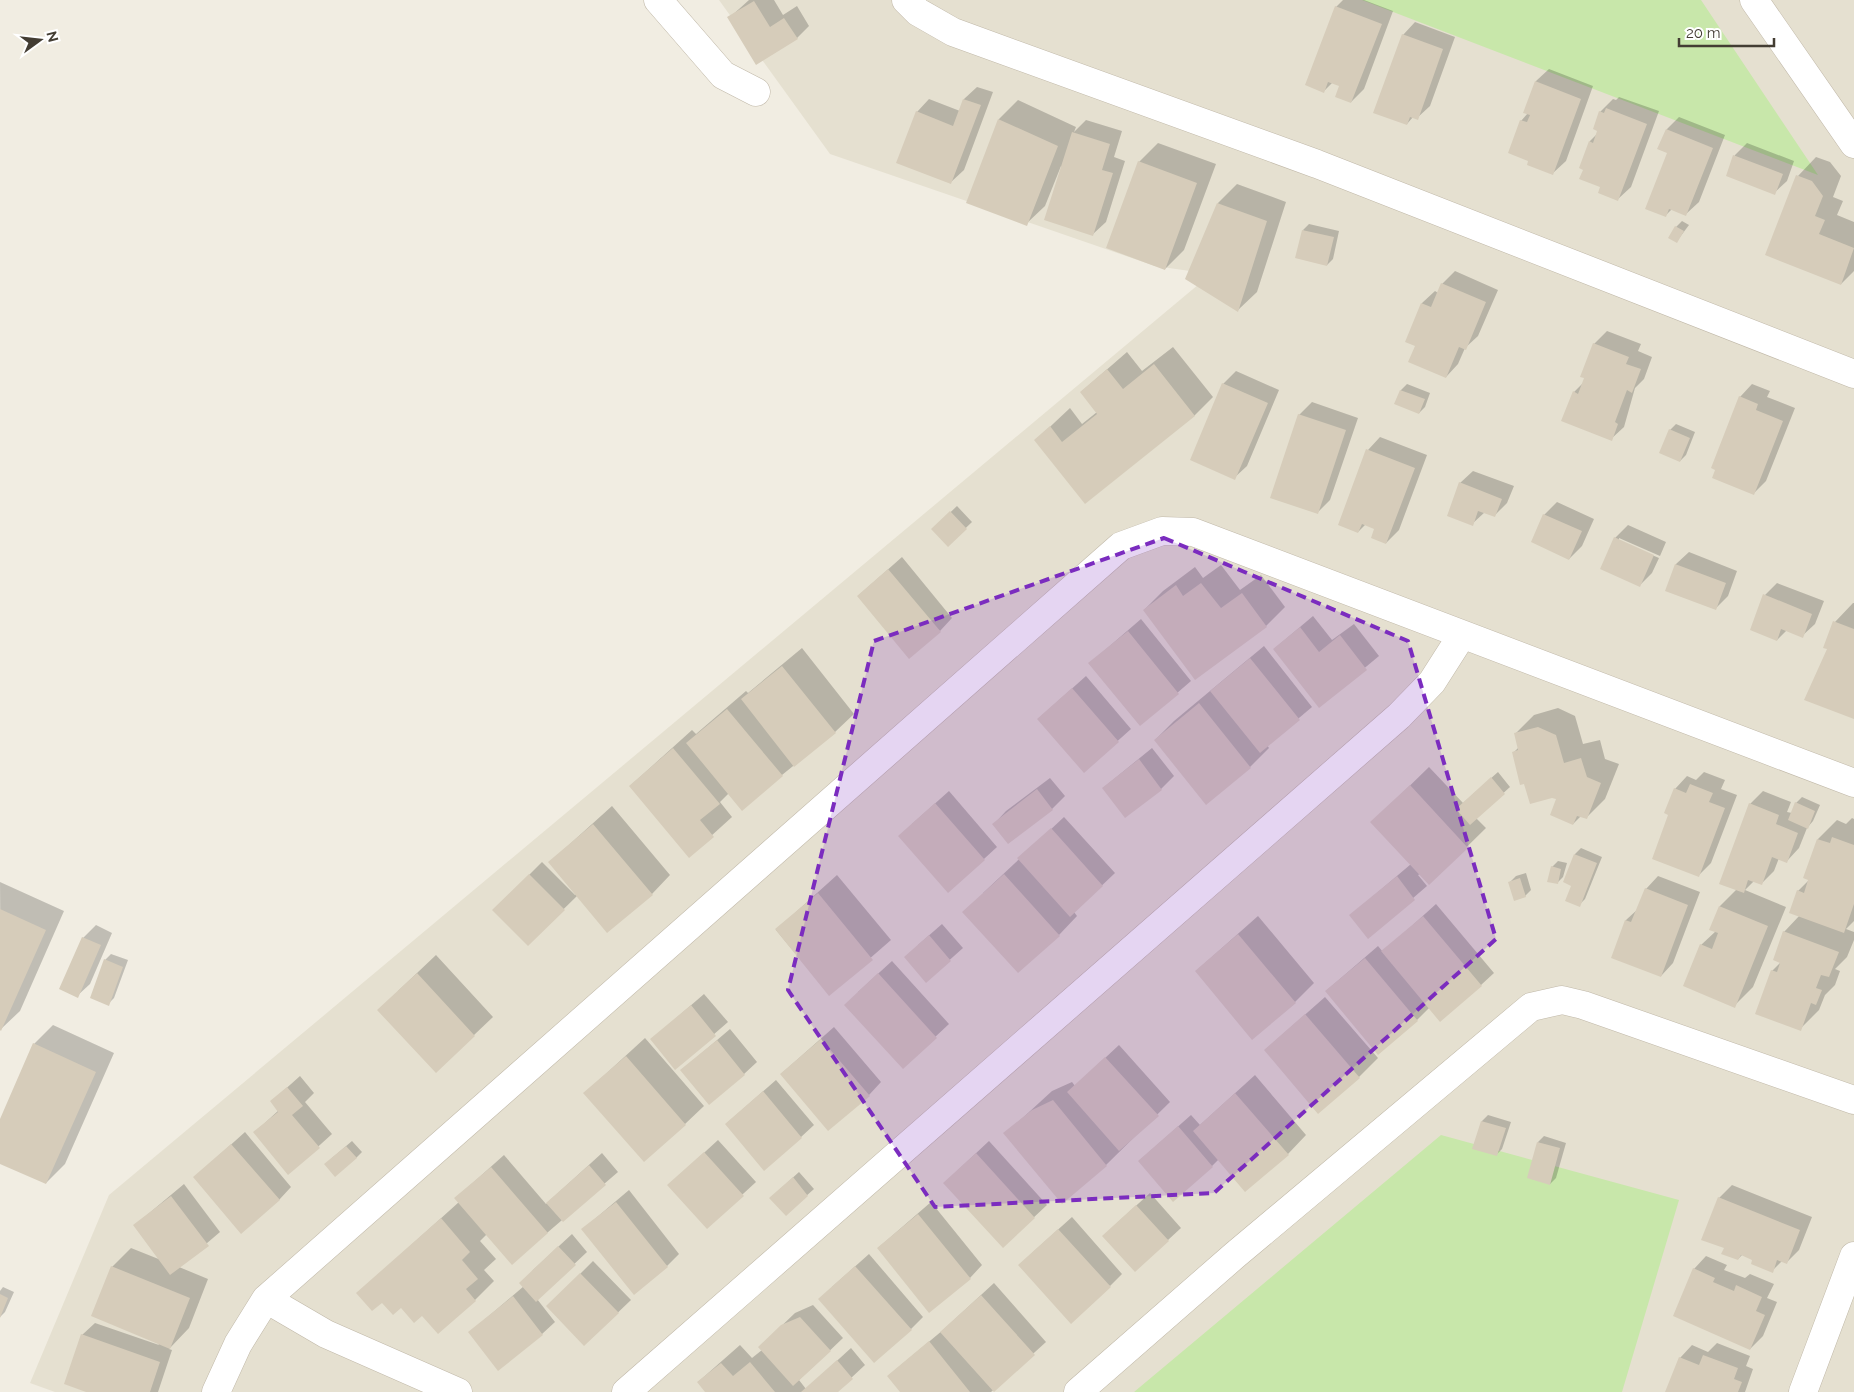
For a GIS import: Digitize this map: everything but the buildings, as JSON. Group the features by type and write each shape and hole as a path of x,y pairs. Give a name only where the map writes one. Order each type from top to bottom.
{"street":[{"path":"658,0 723,75 756,92"},
{"path":"906,0 918,12 952,32 1317,164 1854,374"},
{"path":"1754,0 1854,144"},
{"path":"216,1392 238,1344 266,1299 1121,546 1162,531 1193,532 1462,636 1854,783"},
{"path":"626,1392 1399,716 1432,682 1462,636"},
{"path":"1078,1392 1242,1248 1530,1007 1562,1000 1583,1005 1854,1100"},
{"path":"1804,1392 1854,1256"},
{"path":"266,1299 326,1334 458,1392"}],"highlighted area":[{"path":"1164,538 1408,641 1496,939 1214,1193 935,1207 788,990 874,641"}],"shaded area":[{"path":"719,0 1854,0 1854,1392 55,1392 30,1383 109,1195 1211,274 1155,266 830,154"}],"green space":[{"path":"1362,0 1701,0 1818,175"},
{"path":"1441,1135 1679,1200 1622,1392 1134,1392"}]}
